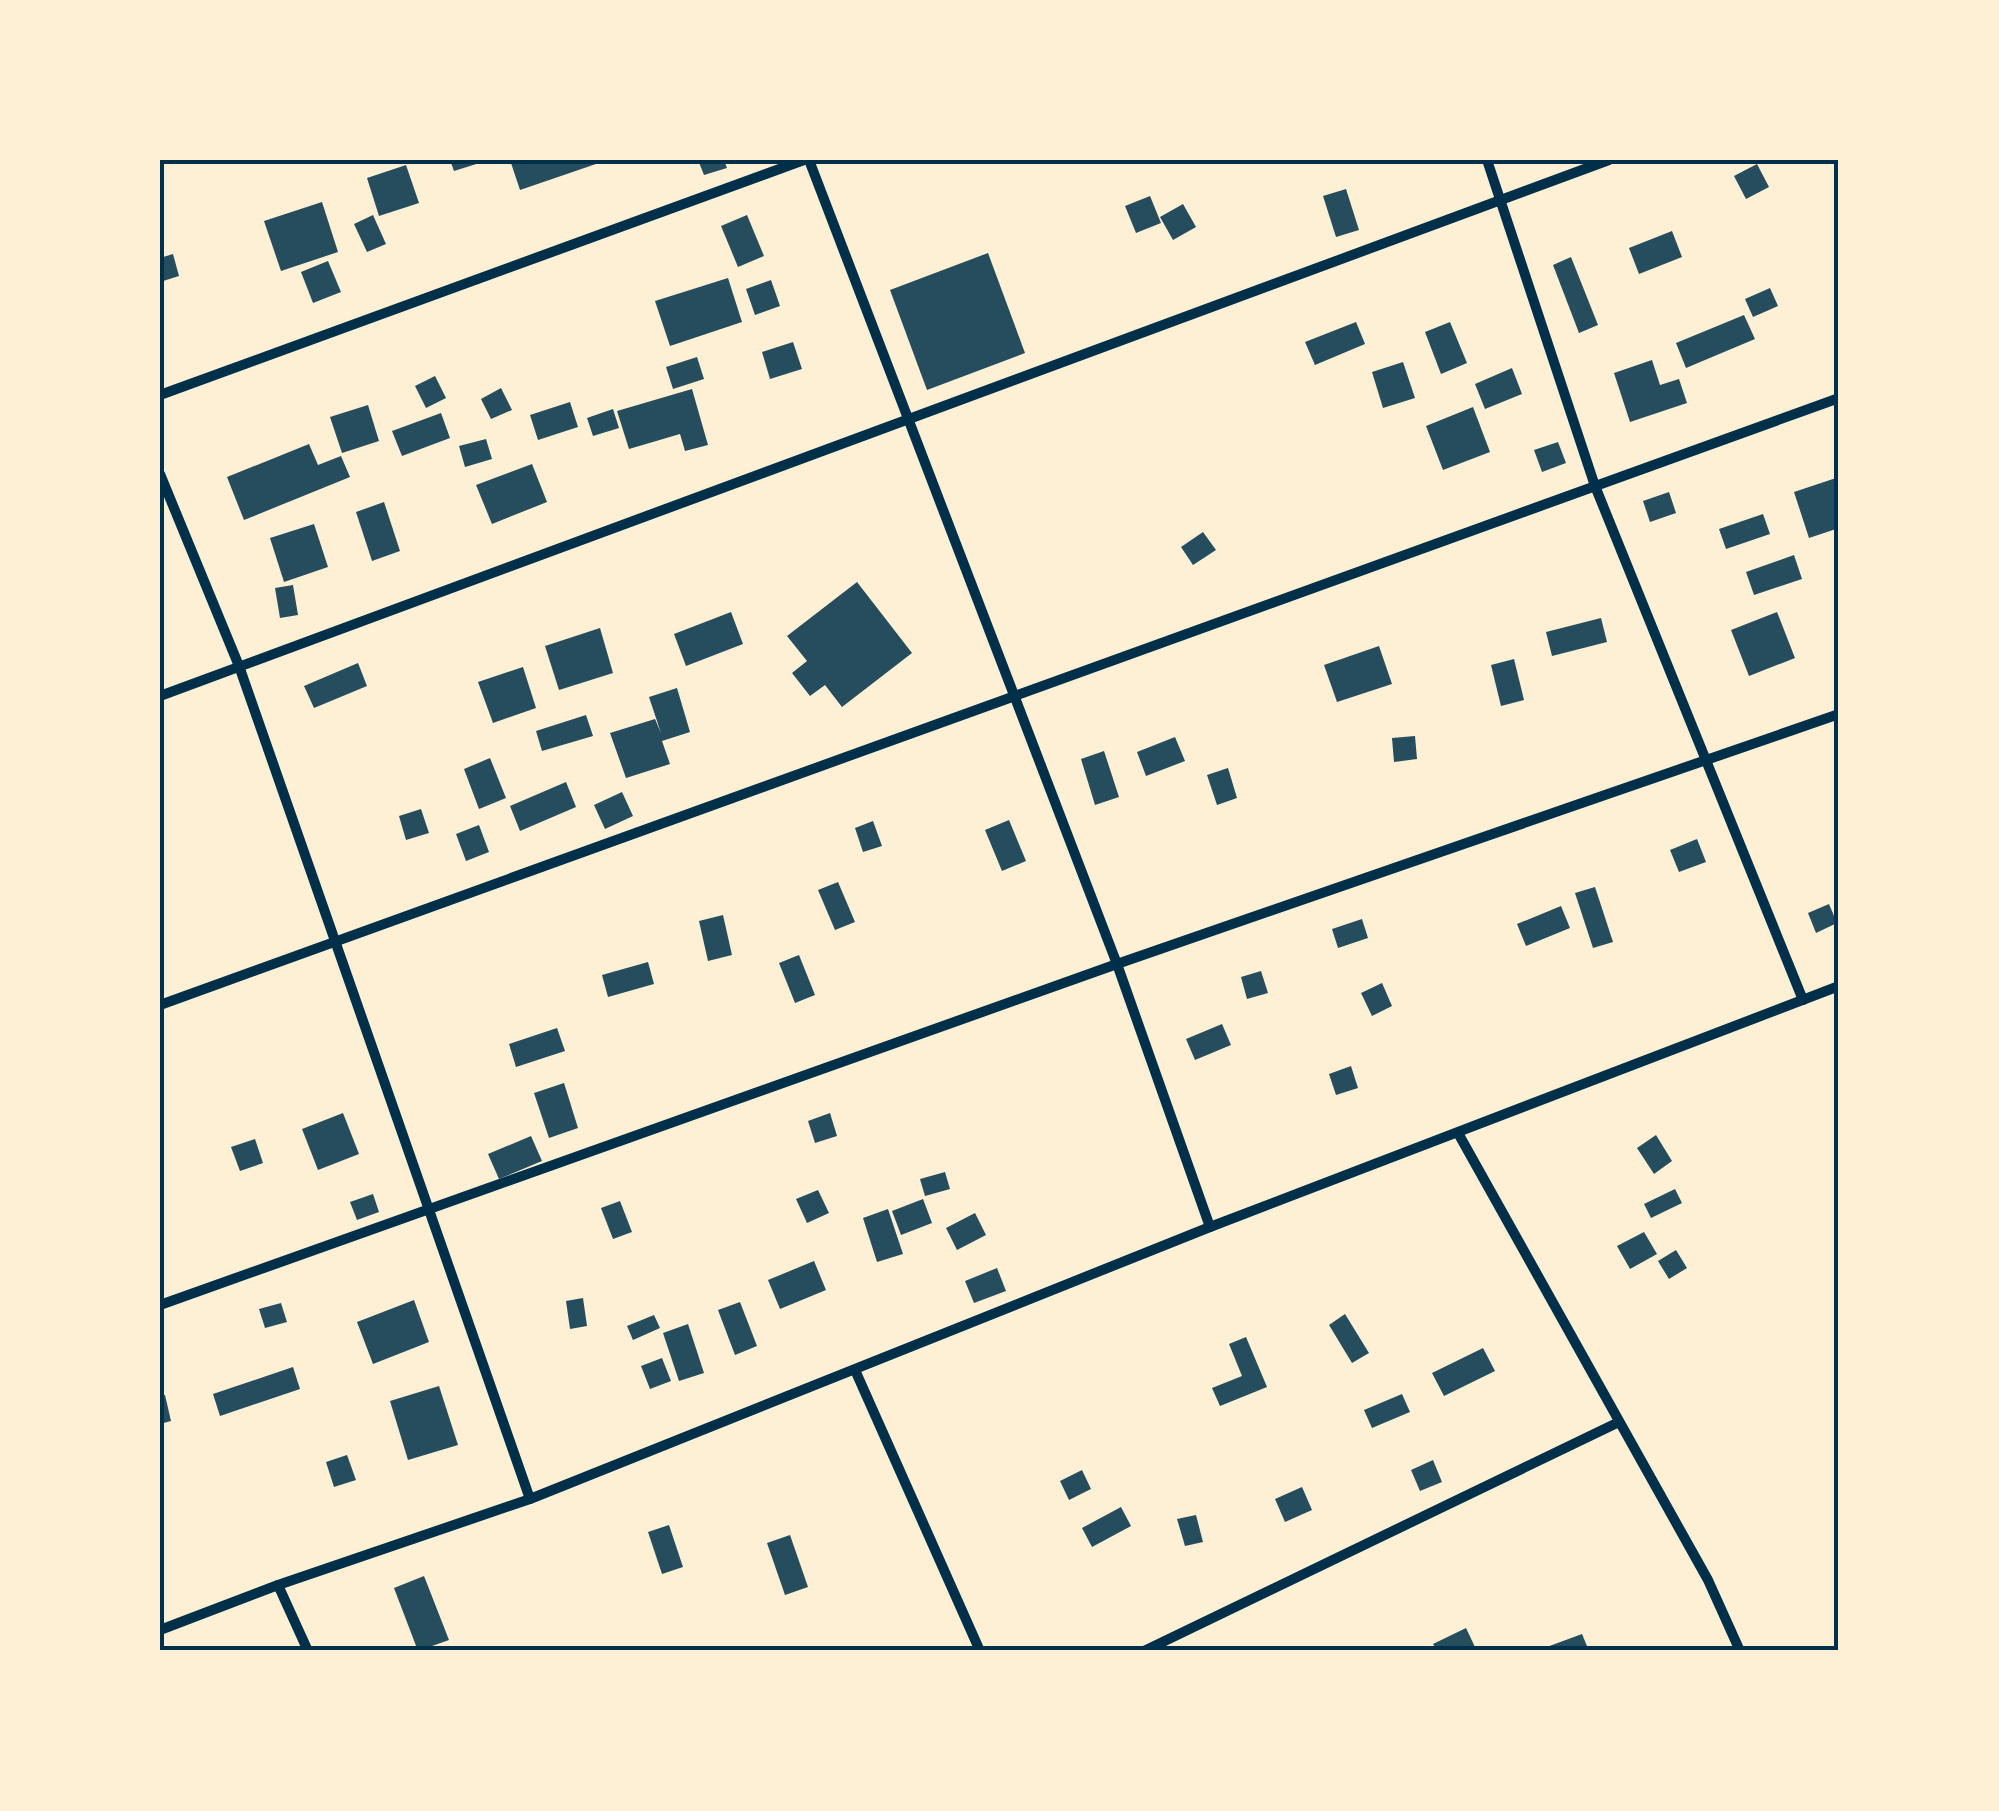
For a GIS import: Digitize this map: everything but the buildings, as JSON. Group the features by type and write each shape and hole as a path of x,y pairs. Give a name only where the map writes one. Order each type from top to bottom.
{"street":[{"path":"160,395 806,160 1117,964 1210,1227"},
{"path":"1487,160 1595,486 1803,1000"},
{"path":"160,696 1608,160"},
{"path":"160,1005 1839,398"},
{"path":"160,474 239,666 530,1500"},
{"path":"160,1305 1117,964 1839,714"},
{"path":"160,1630 278,1585 530,1500 1210,1227 1839,986"},
{"path":"1458,1132 1708,1580 1740,1651"},
{"path":"854,1370 980,1651"},
{"path":"1144,1651 1619,1422"},
{"path":"278,1585 308,1651"}]}
